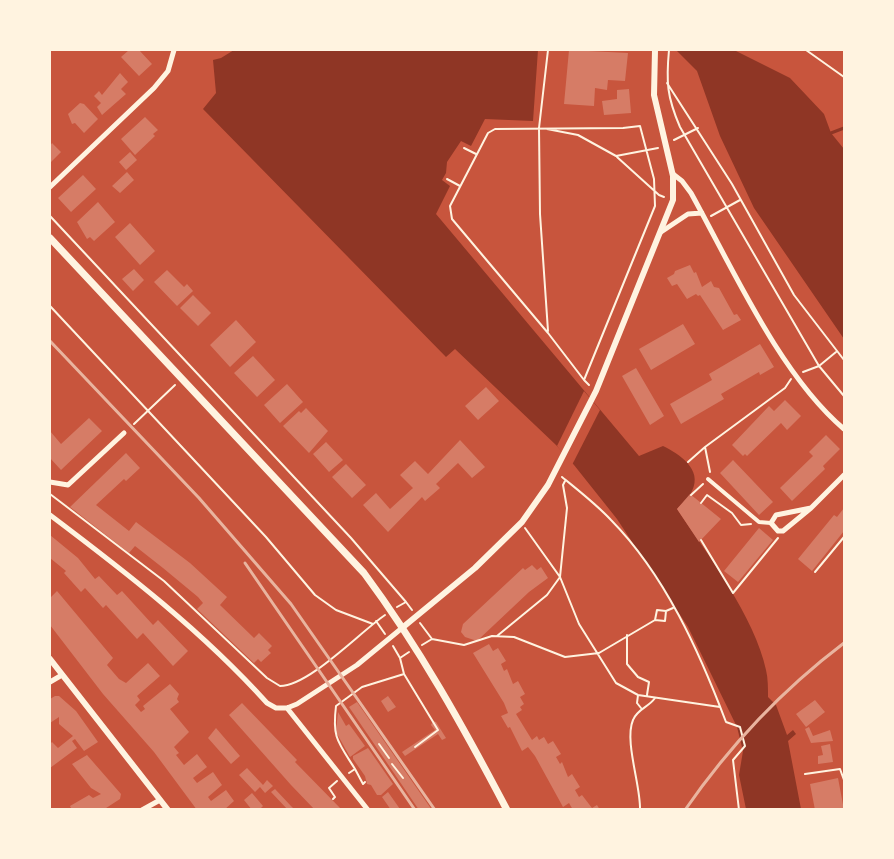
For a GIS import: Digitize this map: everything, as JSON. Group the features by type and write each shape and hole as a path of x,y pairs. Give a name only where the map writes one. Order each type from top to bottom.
{"main road":[{"path":"50,238 364,573 415,649 465,732 507,810"}],"street":[{"path":"50,187 154,88 168,71 174,50"},
{"path":"50,515 134,578 220,652 267,703 276,708 287,708 357,665 475,568 522,522 556,471 596,391 673,200 673,174 655,103 652,78 655,53"},
{"path":"673,174 686,185 794,375 827,415 844,429"},
{"path":"660,233 688,214 702,213"},
{"path":"50,482 68,485 124,433"},
{"path":"708,479 759,522 771,524 778,531 783,531 811,508 844,475"},
{"path":"771,524 776,515 811,508"},
{"path":"50,659 168,810"},
{"path":"50,682 62,675"},
{"path":"287,708 368,810"},
{"path":"142,810 160,800"}],"lane":[{"path":"805,774 840,769 844,780"}],"path":[{"path":"548,50 539,128 540,214 548,333"},
{"path":"669,50 666,81 668,100 726,207 819,366 844,396"},
{"path":"806,50 844,77"},
{"path":"666,81 698,128 794,295 844,360"},
{"path":"584,380 653,216 655,192 648,151 640,126 495,129 488,133 450,206 452,219 548,333 584,380 596,391"},
{"path":"539,128 578,135 616,156 655,192 667,198"},
{"path":"672,141 698,128"},
{"path":"464,148 476,154"},
{"path":"616,156 658,148"},
{"path":"447,179 460,186"},
{"path":"710,216 740,200"},
{"path":"50,216 328,513 406,602"},
{"path":"50,306 266,537 315,595 336,610 373,624"},
{"path":"688,462 785,388 794,375 819,366 836,352"},
{"path":"134,424 182,379"},
{"path":"691,495 711,474 705,447"},
{"path":"556,471 612,521 673,608 699,654 726,722 740,727 746,746 733,760 739,810"},
{"path":"497,636 548,595 560,578 565,544 567,508 563,485 566,480"},
{"path":"50,494 164,581 267,678 280,686 298,681 324,664 376,621"},
{"path":"702,503 707,495 732,513 741,525 759,522"},
{"path":"522,522 560,578 579,624 616,683 638,695 720,707"},
{"path":"701,540 733,593 783,531"},
{"path":"815,572 844,537"},
{"path":"655,620 657,610 666,611 673,608"},
{"path":"415,649 432,639 464,645 497,636 514,637 565,657 599,653 655,620 665,621 666,611"},
{"path":"627,635 627,664 638,677 649,682 647,695"},
{"path":"400,658 404,674 438,730 415,747"},
{"path":"365,782 363,784 340,746 333,729 336,706 362,687 404,674"},
{"path":"638,695 641,708"},
{"path":"640,810 632,746 632,721 641,708 650,705 655,698"},
{"path":"379,744 389,758"},
{"path":"393,763 403,777"},
{"path":"333,799 335,796 329,788 355,769"}],"shaded area":[{"path":"234,50 538,50 533,121 485,119 471,146 461,141 447,162 446,173 442,180 450,186 436,214 639,456 663,446 676,453 692,469 695,483 692,491 677,509 729,586 741,608 752,629 767,673 768,697 776,705 787,735 793,730 796,734 788,741 801,809 746,809 739,775 743,751 737,727 688,627 617,519 574,465 455,349 446,357 203,109 216,93 213,60"},
{"path":"676,50 734,50 790,78 824,114 831,133 844,149 844,339 754,208 720,136 697,71"}],"pier":[{"path":"584,391 600,410 572,465 557,446"}],"building":[{"path":"129,50 139,50 152,64 139,76 121,57"},
{"path":"569,50 628,53 625,81 608,80 607,90 595,88 594,106 564,104"},
{"path":"120,73 128,82 121,89 126,94 102,115 97,107 101,103 94,96 99,91 102,95"},
{"path":"629,89 631,113 604,115 602,101 617,99 617,90"},
{"path":"80,103 84,104 98,119 84,133 75,123 72,124 68,114"},
{"path":"145,117 158,130 153,134 155,136 135,155 121,139"},
{"path":"52,143 61,152 50,163 50,146"},
{"path":"130,152 137,160 126,170 119,162"},
{"path":"127,172 134,180 120,193 112,186"},
{"path":"83,175 96,189 71,212 58,198"},
{"path":"98,202 115,222 94,241 90,237 87,239 77,222"},
{"path":"130,223 155,251 140,265 115,237"},
{"path":"690,265 694,273 696,272 702,287 711,281 714,287 719,288 734,315 737,314 741,320 723,330 700,295 696,294 687,299 677,284 672,286 667,278 675,271"},
{"path":"134,269 144,280 133,291 122,279"},
{"path":"167,270 184,287 187,284 193,291 177,306 154,282"},
{"path":"193,295 211,313 198,326 180,308"},
{"path":"236,320 256,342 230,367 210,345"},
{"path":"683,324 695,344 651,370 639,349"},
{"path":"760,344 774,367 760,375 759,372 721,394 724,399 681,424 670,404 712,380 709,374"},
{"path":"253,356 275,380 257,397 234,373"},
{"path":"636,368 664,416 650,425 622,376"},
{"path":"287,384 303,402 280,423 264,405"},
{"path":"486,387 499,401 478,420 465,406"},
{"path":"785,400 801,416 787,430 781,423 747,456 745,454 743,456 732,445 769,406 774,411"},
{"path":"306,408 328,431 309,453 283,426 299,411 301,413"},
{"path":"89,418 102,431 61,470 50,458 50,431 61,444"},
{"path":"826,435 840,449 823,466 825,469 792,501 780,488 813,456 809,452"},
{"path":"460,440 485,467 472,478 458,463 436,484 440,488 425,501 422,497 388,532 363,505 376,493 390,509 413,488 400,475 415,461 428,474"},
{"path":"326,442 343,460 329,472 313,454"},
{"path":"126,453 140,468 126,481 124,479 96,505 129,531 136,522 190,563 227,597 220,605 254,638 259,633 272,646 268,650 271,653 261,662 258,659 254,663 197,609 203,603 163,568 135,546 129,553 70,507"},
{"path":"733,460 773,502 759,515 720,473"},
{"path":"346,464 366,485 352,498 332,477"},
{"path":"690,494 721,519 699,542 677,509"},
{"path":"844,508 844,531 812,571 798,559 834,515 837,517"},
{"path":"759,528 773,540 738,582 724,571"},
{"path":"50,535 78,558 95,579 99,576 117,595 122,591 153,625 158,620 188,651 173,666 143,633 137,639 106,605 103,608 85,588 81,592 64,573 66,571 50,558"},
{"path":"532,565 537,570 541,567 548,578 529,592 477,641 465,637 461,632 463,624 523,568 525,570"},
{"path":"57,591 113,658 107,665 119,679 126,683 148,663 160,676 137,696 140,700 135,705 141,712 145,709 143,706 170,684 179,694 177,699 179,702 170,709 189,732 174,747 179,753 176,755 184,765 197,754 207,767 193,778 197,783 213,772 222,785 208,797 211,801 226,790 234,801 224,810 197,810 154,752 103,694 50,625 50,598"},
{"path":"489,644 493,651 498,648 506,661 501,664 504,671 507,669 513,684 518,681 525,694 520,697 524,704 520,707 522,710 516,714 532,740 537,736 539,740 544,737 548,744 553,741 561,754 556,757 560,764 562,762 568,777 572,774 580,787 575,790 579,797 582,795 592,808 597,805 600,810 573,810 569,803 563,807 535,756 528,747 522,751 510,727 508,728 501,716 508,713 504,703 473,653"},
{"path":"59,696 76,711 98,742 84,751 75,739 72,741 77,748 50,768 50,744 52,742 58,748 73,736 59,724 59,717 50,723 50,699"},
{"path":"388,696 396,707 388,712 381,701"},
{"path":"815,700 825,712 806,727 796,714"},
{"path":"357,702 432,810 419,810 349,707"},
{"path":"242,703 342,810 315,810 291,785 229,715"},
{"path":"338,712 346,726 349,724 365,746 350,757 336,732"},
{"path":"433,721 446,738 442,740 438,734 405,756 402,752 435,730 431,725"},
{"path":"809,727 813,736 830,730 833,741 811,743 805,729"},
{"path":"216,728 240,756 231,764 208,738"},
{"path":"830,744 833,762 818,764 818,756 823,755 821,746"},
{"path":"368,748 393,784 381,795 377,795 371,785 367,784 365,776 353,759 353,756"},
{"path":"87,755 121,794 120,799 103,810 72,810 70,806 89,795 93,798 101,794 91,788 72,764"},
{"path":"247,768 263,785 267,780 273,786 265,793 260,787 255,792 239,775"},
{"path":"838,778 844,810 815,810 810,784"},
{"path":"275,789 295,810 288,810 271,792"},
{"path":"388,792 400,809 391,810 382,797"},
{"path":"252,793 263,806 259,810 252,810 244,800"}],"waterway":[{"path":"831,133 844,128"}],"railway":[{"path":"50,341 199,498 291,604 435,810"},
{"path":"245,563 415,810"},
{"path":"685,810 720,763 758,720 799,680 844,643"}]}
